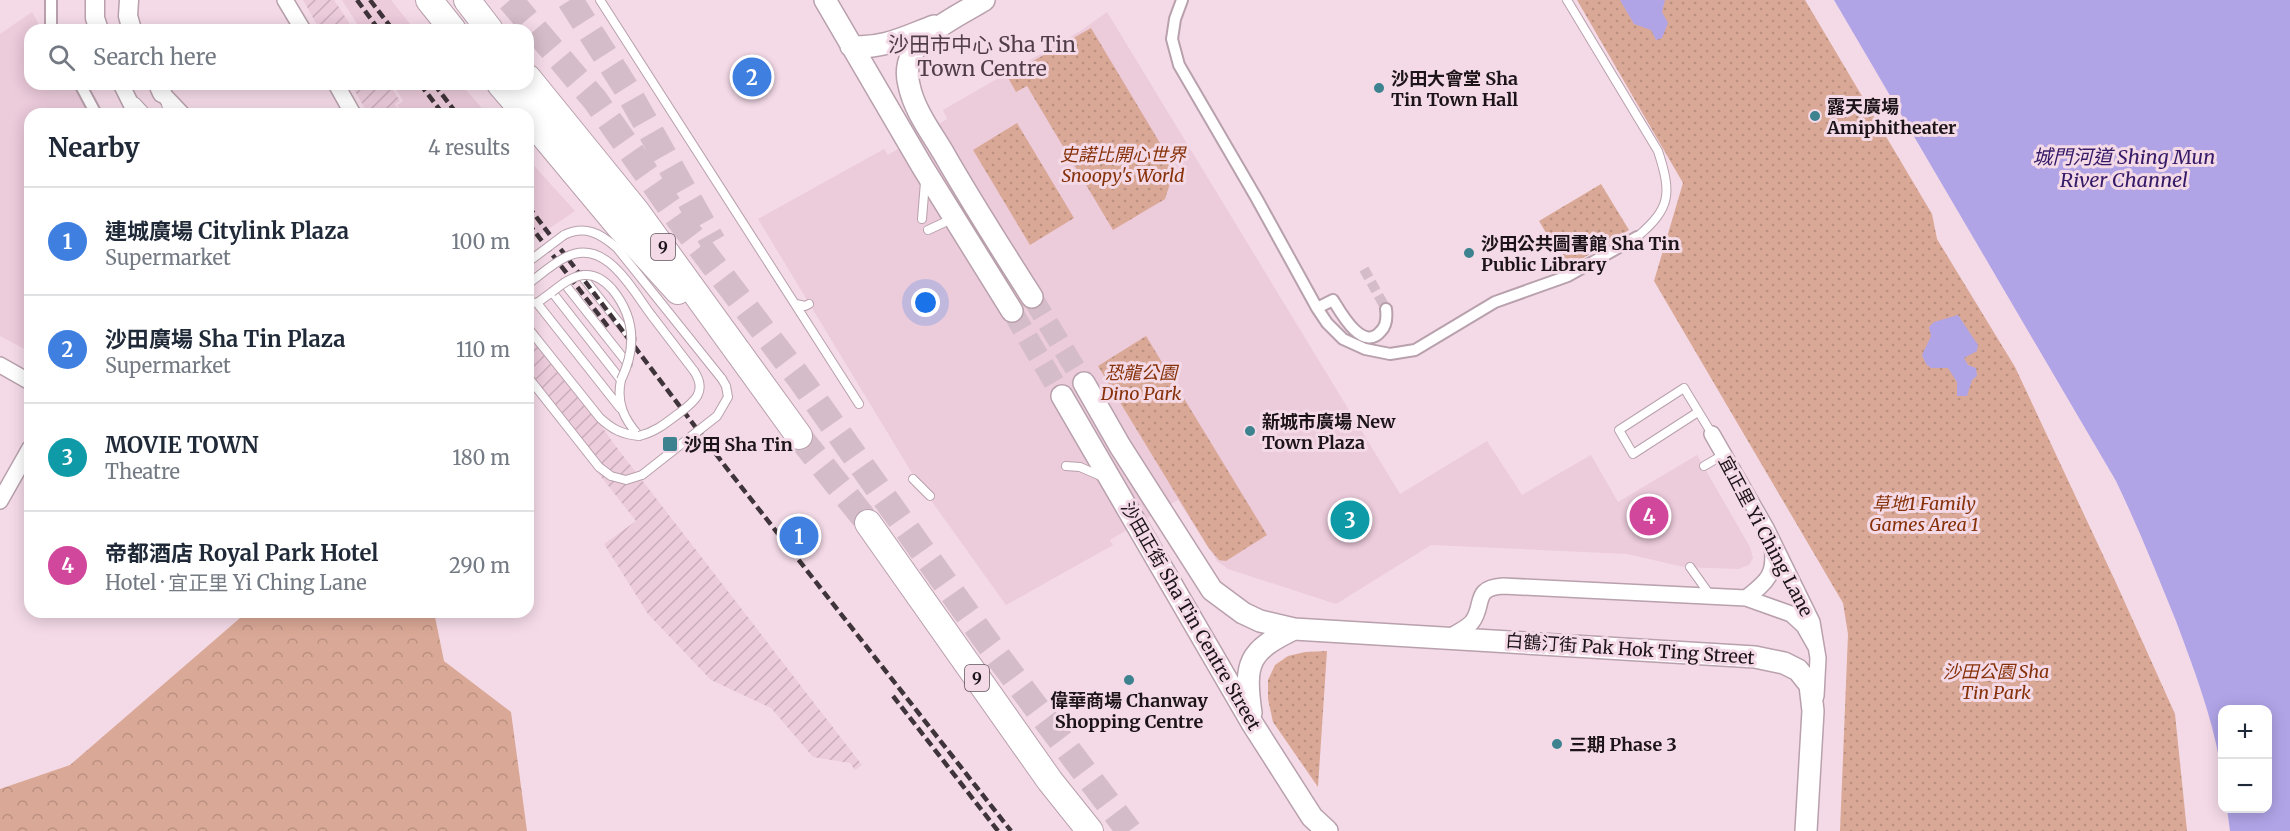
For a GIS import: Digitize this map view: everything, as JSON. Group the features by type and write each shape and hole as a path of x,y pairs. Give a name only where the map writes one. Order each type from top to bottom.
{"highway":[{"path":"429,0 448,24"},
{"path":"466,0 485,24"},
{"name":"9","path":"534,85 636,211 799,436"},
{"path":"505,90 521,108"},
{"path":"534,123 618,225 736,352"},
{"name":"9","path":"868,523 1043,772 1090,831"}],"main road":[{"path":"825,0 922,166 1012,311"},
{"path":"984,0 954,18 922,42 913,53 907,72 909,86 923,119 1032,297"},
{"path":"851,46 864,48 885,44 954,18"},
{"name":"沙田正街 Sha Tin Centre Street","path":"1084,383 1120,446 1212,590 1243,613 1260,621 1294,629"},
{"name":"沙田正街 Sha Tin Centre Street","path":"1062,396 1252,723 1312,817 1327,831"},
{"path":"1252,723 1247,689 1249,673 1256,654 1269,641 1294,629"},
{"name":"白鶴汀街 Pak Hok Ting Street","path":"1294,629 1738,655 1784,663 1798,670 1810,685 1813,711 1806,831"}],"street":[{"path":"51,0 51,24"},
{"path":"95,0 97,24"},
{"path":"129,0 128,16 130,24"},
{"path":"285,0 299,24"},
{"path":"1182,0 1175,20 1173,39 1179,65 1317,308 1343,339 1365,350 1390,354 1414,350 1495,302 1568,276 1637,237"},
{"path":"83,90 93,108"},
{"path":"124,90 133,108"},
{"path":"161,90 177,108"},
{"path":"339,90 350,108"},
{"path":"1317,308 1333,300 1350,326 1360,334 1369,337 1380,334 1386,324 1386,309"},
{"path":"0,365 24,379"},
{"name":"宜正里 Yi Ching Lane","path":"1712,434 1766,528 1812,622 1816,647 1817,688 1813,711"},
{"path":"0,501 24,459"},
{"path":"1746,598 1766,582 1773,568 1772,545 1766,528"},
{"path":"1448,638 1472,622 1477,612 1478,600 1485,591 1494,586 1746,598 1791,614 1804,626 1816,647"}],"lane":[{"path":"600,0 859,404"},
{"path":"1567,0 1659,151 1667,178 1666,199 1656,220 1637,237"},
{"path":"126,90 142,108"},
{"path":"160,90 168,108"},
{"path":"922,166 925,196 922,219"},
{"path":"928,230 975,207"},
{"path":"534,258 573,231 596,232 606,239 617,248 722,379 728,397 717,416 642,475 626,480 611,476 599,468 534,385"},
{"path":"534,280 568,256 581,253 606,259 694,371 699,378 700,386 693,402 656,430 639,436 623,434 611,428 600,418 534,335"},
{"path":"581,275 632,339"},
{"path":"534,303 537,303 564,283 581,275 597,277 611,288 624,305 629,318 632,339 628,364 621,380 622,411"},
{"path":"564,283 628,364"},
{"path":"552,292 621,380"},
{"path":"537,303 639,436"},
{"path":"795,303 800,306 809,304"},
{"path":"1698,412 1633,454 1619,430 1684,388 1712,434"},
{"path":"1704,466 1723,455"},
{"path":"1066,466 1080,467 1102,477 1118,490"},
{"path":"913,479 930,496"},
{"path":"1690,567 1712,597"}],"shaded area":[{"path":"303,0 334,0 350,24 317,24"},
{"path":"342,0 391,0 410,24 357,24"},
{"path":"32,12 39,24 24,24 24,90 75,90 86,108 24,108 24,349 0,336 0,34"},
{"path":"1107,12 1400,494 1487,441 1522,495 1591,455 1618,502 1697,455 1750,547 1753,558 1749,565 1738,569 1684,567 1627,554 1431,545 1336,604 1228,569 1217,561 1178,500 1110,540 1113,545 1006,605 915,478 758,219 884,149 888,155 947,119 943,110 1082,30"},
{"path":"354,90 393,90 400,101 395,104 397,108 365,108"},
{"path":"397,90 466,90 482,108 399,108 397,105 403,101"},
{"path":"534,166 575,211 534,239"},
{"path":"534,326 611,440 862,765 855,770 850,763 813,757 771,708 711,680 648,614 604,544 636,521 534,392"}],"green space":[{"name":"沙田公園 Sha Tin Park","path":"1577,0 1805,0 1932,214 1937,239 2015,367 2117,585 2175,714 2187,831 1840,831 1848,634 1843,603 1654,281 1683,183"},
{"name":"史諾比開心世界 Snoopy's World","path":"1091,28 1175,168 1165,199 1113,230 1027,86 1016,92 1007,76"},
{"path":"1017,123 1074,218 1030,245 973,150"},
{"path":"1601,184 1629,230 1567,268 1539,221"},
{"name":"恐龍公園 Dino Park","path":"1146,336 1267,535 1226,561 1219,560 1208,547 1098,366"},
{"path":"240,618 435,618 444,661 511,712 527,831 0,831 0,789 70,765"},
{"path":"1327,651 1318,787 1273,722 1268,699 1268,680 1275,665 1288,656 1305,652"}],"water":[{"path":"1620,0 1665,0 1662,12 1668,23 1662,38 1656,40 1651,30 1634,24"},
{"name":"城門河道 Shing Mun River Channel","path":"1834,0 2290,0 2290,831 2230,831 2228,813 2272,813 2272,705 2218,705 2218,751 2203,697 2176,621 2116,481"},
{"path":"1958,315 1978,345 1977,351 1964,358 1968,365 1976,368 1977,376 1972,380 1967,396 1957,396 1957,382 1948,368 1931,368 1926,364 1922,355 1931,336 1929,327 1934,322"}],"tunnel":[{"path":"510,0 530,24"},
{"path":"570,0 626,88 713,242"},
{"path":"534,28 595,100 677,217 800,379 990,646 1129,831"},
{"path":"1364,269 1386,309"},
{"path":"1032,297 1084,383"},
{"path":"1012,311 1062,396"},
{"path":"799,436 868,523"}],"railway":[{"path":"357,0 375,24"},
{"path":"370,0 388,24"},
{"path":"425,90 438,108"},
{"path":"439,90 452,108"},
{"path":"534,214 725,466 1011,831"},
{"path":"534,231 609,328"},
{"path":"893,696 998,831"}],"place":[{"name":"沙田廣場 Sha Tin Plaza","path":"752,77"},
{"name":"沙田大會堂 Sha Tin Town Hall","path":"1379,88"},
{"name":"露天廣場 Amiphitheater","path":"1815,116"},
{"name":"沙田公共圖書館 Sha Tin Public Library","path":"1469,253"},
{"name":"新城市廣場 New Town Plaza","path":"1250,431"},
{"name":"沙田 Sha Tin","path":"670,444"},
{"name":"帝都酒店 Royal Park Hotel","path":"1649,516"},
{"name":"MOVIE TOWN","path":"1350,520"},
{"name":"連城廣場 Citylink Plaza","path":"799,536"},
{"name":"偉華商場 Chanway Shopping Centre","path":"1129,680"},
{"name":"三期 Phase 3","path":"1557,744"}],"district":[{"name":"沙田市中心 Sha Tin Town Centre","path":"982,56"}],"park label":[{"name":"草地1 Family Games Area 1","path":"1924,513"}]}
